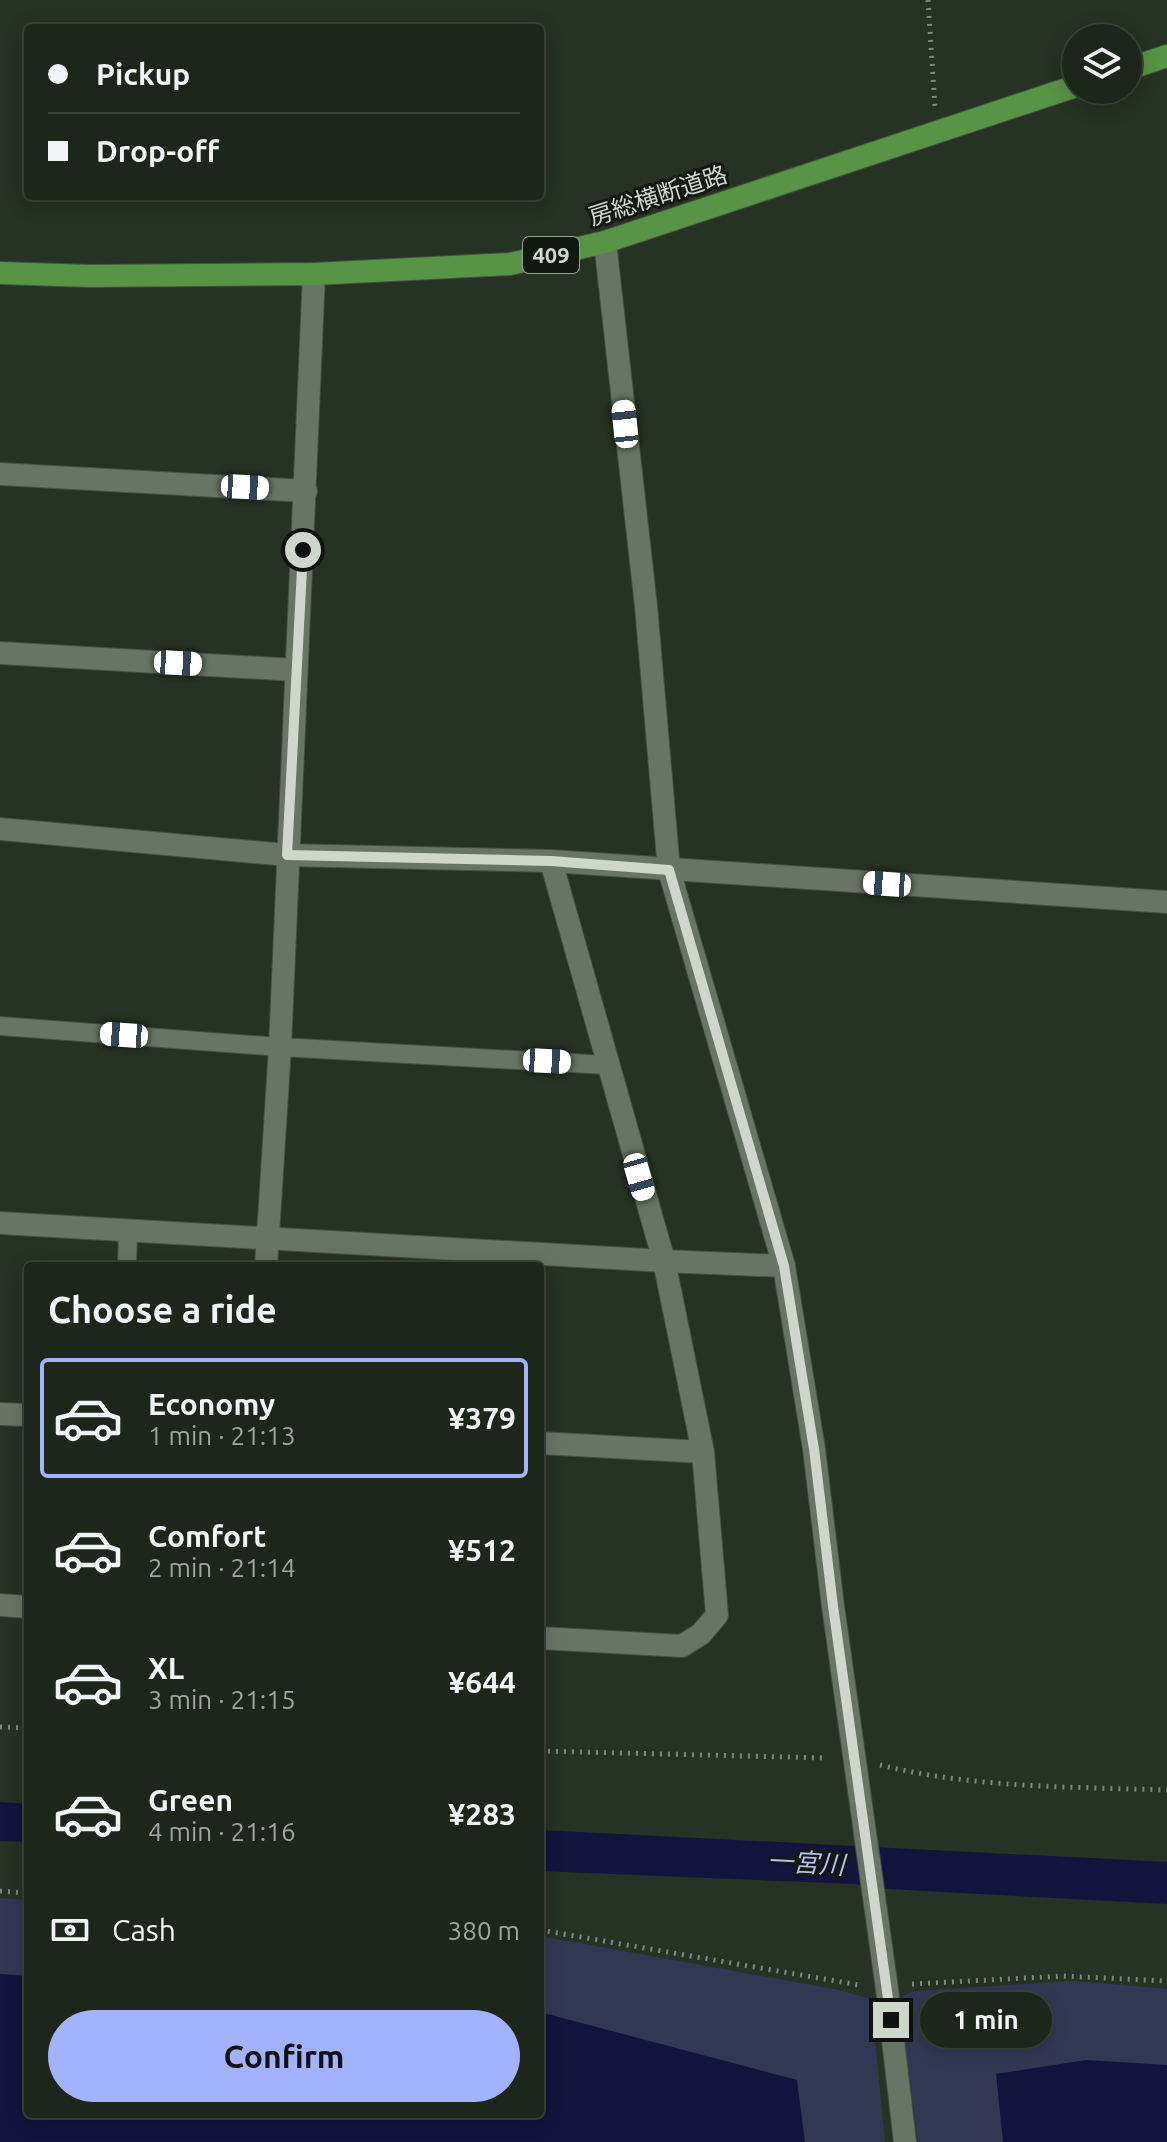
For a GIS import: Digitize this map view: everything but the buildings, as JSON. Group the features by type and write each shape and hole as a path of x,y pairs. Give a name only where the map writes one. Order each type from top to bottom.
{"highway":[{"path":"1142,64 1167,56"},
{"name":"房総横断道路","path":"0,273 90,276 314,274 510,264 605,242 1062,91"}],"street":[{"path":"605,242 646,606 669,870 784,1266 814,1449 905,2142"},
{"path":"266,1262 280,1047 314,274"},
{"path":"0,474 306,491"},
{"path":"0,653 296,670"},
{"path":"0,829 287,855 551,861 1167,902"},
{"path":"544,1638 682,1646 701,1634 717,1615 703,1452 664,1261 551,861"},
{"path":"0,1223 784,1266"},
{"path":"0,1414 24,1415"},
{"path":"544,1443 703,1452"},
{"path":"0,1605 24,1607"}],"lane":[{"path":"0,1026 280,1047 607,1065"},
{"path":"127,1262 128,1230"}],"path":[{"path":"928,0 936,132"},
{"path":"0,1727 24,1728"},
{"path":"0,1891 24,1893"},
{"path":"544,1931 887,1989 919,1983 1063,1976 1167,1981"}],"shaded area":[{"path":"0,1898 24,1900 24,2118 544,2118 544,1937 839,1990 871,1999 885,2142 0,2142"},
{"path":"1074,1981 1167,1989 1167,2142 918,2142 899,1998 913,1991"}],"water":[{"path":"0,1802 24,1804 24,1842 0,1841"},
{"name":"一宮川","path":"544,1830 1167,1862 1167,1904 888,1889 856,1884 544,1871"},
{"path":"0,1974 24,1976 24,2118 544,2118 544,2013 797,2080 805,2142 0,2142"},
{"path":"1086,2060 1167,2065 1167,2142 1003,2142 996,2074"}],"route":[{"path":"303,550 287,855 551,861 669,870 784,1266 814,1449 891,2020"}]}
